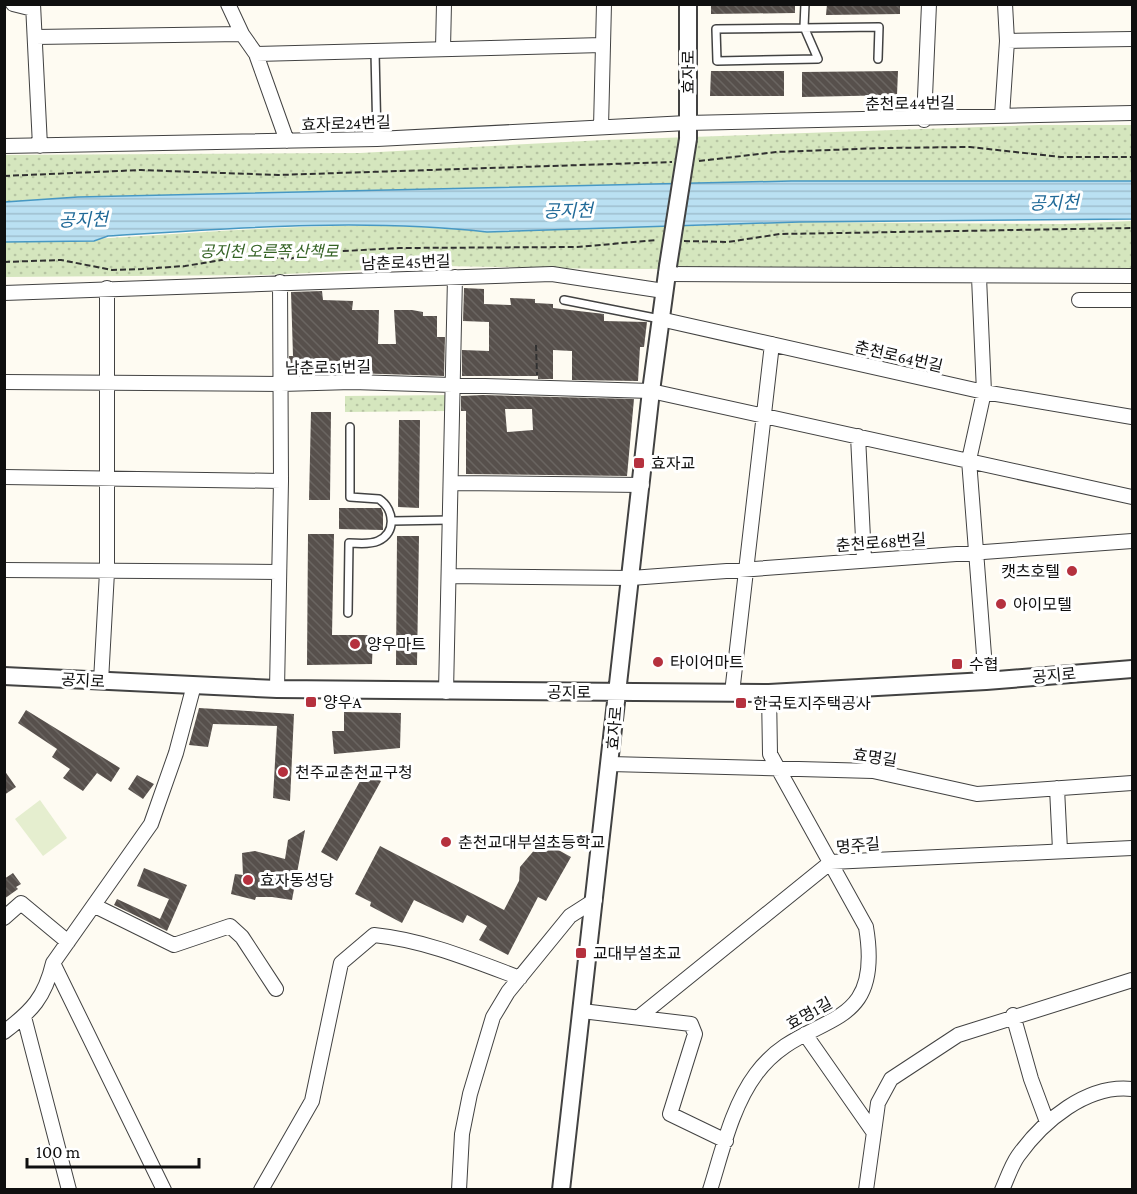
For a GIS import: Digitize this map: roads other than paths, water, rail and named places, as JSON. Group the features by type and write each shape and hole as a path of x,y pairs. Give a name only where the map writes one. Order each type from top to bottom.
{"street":[{"path":"13,4 33,7 40,146"},
{"path":"228,4 242,34 255,54 286,141"},
{"path":"443,48 444,4"},
{"path":"601,127 604,4"},
{"name":"효자로","path":"561,1190 651,391 687,131 688,4"},
{"path":"924,120 929,4"},
{"path":"1002,116 1007,41 1005,4"},
{"path":"35,37 242,34"},
{"path":"1007,41 1132,39"},
{"path":"255,54 602,45"},
{"name":"춘천로44번길","path":"687,131 1002,116 1132,113"},
{"name":"효자로24번길","path":"4,146 377,139 601,127 687,131"},
{"name":"남춘로45번길","path":"4,293 552,274 666,277 1132,276"},
{"path":"446,692 455,277"},
{"path":"979,277 984,392 969,460 986,681"},
{"path":"277,689 281,481 280,282"},
{"path":"101,681 107,572 107,288"},
{"path":"1079,300 1132,300"},
{"name":"춘천로64번길","path":"660,319 984,392 1132,417"},
{"path":"732,693 762,413 772,344"},
{"name":"남춘로51번길","path":"4,381 281,384 352,382 651,391 762,413 1132,497"},
{"path":"858,436 864,559"},
{"path":"4,477 281,481"},
{"path":"452,483 642,485"},
{"name":"춘천로68번길","path":"450,576 631,578 1132,541"},
{"path":"4,570 278,572"},
{"name":"공지로","path":"4,676 277,689 769,693 986,681 1132,669"},
{"path":"4,1032 24,1017 48,987 53,963 151,824 176,753 194,685"},
{"name":"효명1길","path":"710,1190 726,1141 755,1074 776,1051 840,1017 858,1002 867,981 871,955 866,927 770,754 769,693"},
{"name":"효명길","path":"610,764 776,766 873,771 977,794 1132,783"},
{"path":"1057,788 1060,850"},
{"name":"명주길","path":"639,1017 831,862 1132,848"},
{"path":"459,1190 462,1134 470,1094 493,1017 520,978 570,916 595,900"},
{"path":"4,918 21,903 68,942"},
{"path":"95,906 174,945 230,926 242,936 276,989"},
{"path":"261,1190 312,1101 341,963 374,935 393,937 456,954 520,978"},
{"path":"53,963 164,1190"},
{"path":"866,1190 872,1130 878,1103 891,1079 958,1035 1013,1015 1132,980"},
{"path":"582,1011 691,1024 695,1034 670,1114 726,1141"},
{"path":"1013,1015 1031,1079 1047,1122"},
{"path":"24,1017 69,1190"},
{"path":"806,1034 872,1130"},
{"path":"1002,1190 1017,1157 1047,1122 1091,1095 1123,1088 1132,1089"}],"lane":[{"path":"805,4 804,27 818,59 717,61 716,29 804,27 879,27 878,59"},
{"path":"375,52 377,139"},
{"path":"564,300 660,319"},
{"path":"348,613 349,543 377,541 389,532 392,521 390,510 379,499 350,497 350,427"},
{"path":"392,521 450,520"}],"water":[{"name":"공지천","path":"791,181 1132,181 1132,219 799,222 487,232 345,225 108,236 94,241 5,242 5,202 78,197"}],"place":[{"name":"효자교","path":"639,463"},
{"name":"캣츠호텔","path":"1072,571"},
{"name":"아이모텔","path":"1001,604"},
{"name":"양우마트","path":"355,644"},
{"name":"타이어마트","path":"658,662"},
{"name":"수협","path":"957,664"},
{"name":"양우A","path":"311,702"},
{"name":"한국토지주택공사","path":"741,703"},
{"name":"천주교춘천교구청","path":"283,772"},
{"name":"춘천교대부설초등학교","path":"446,842"},
{"name":"효자동성당","path":"248,880"},
{"name":"교대부설초교","path":"581,953"}],"park label":[{"name":"공지천 오른쪽 산책로","path":"269,251"}]}
